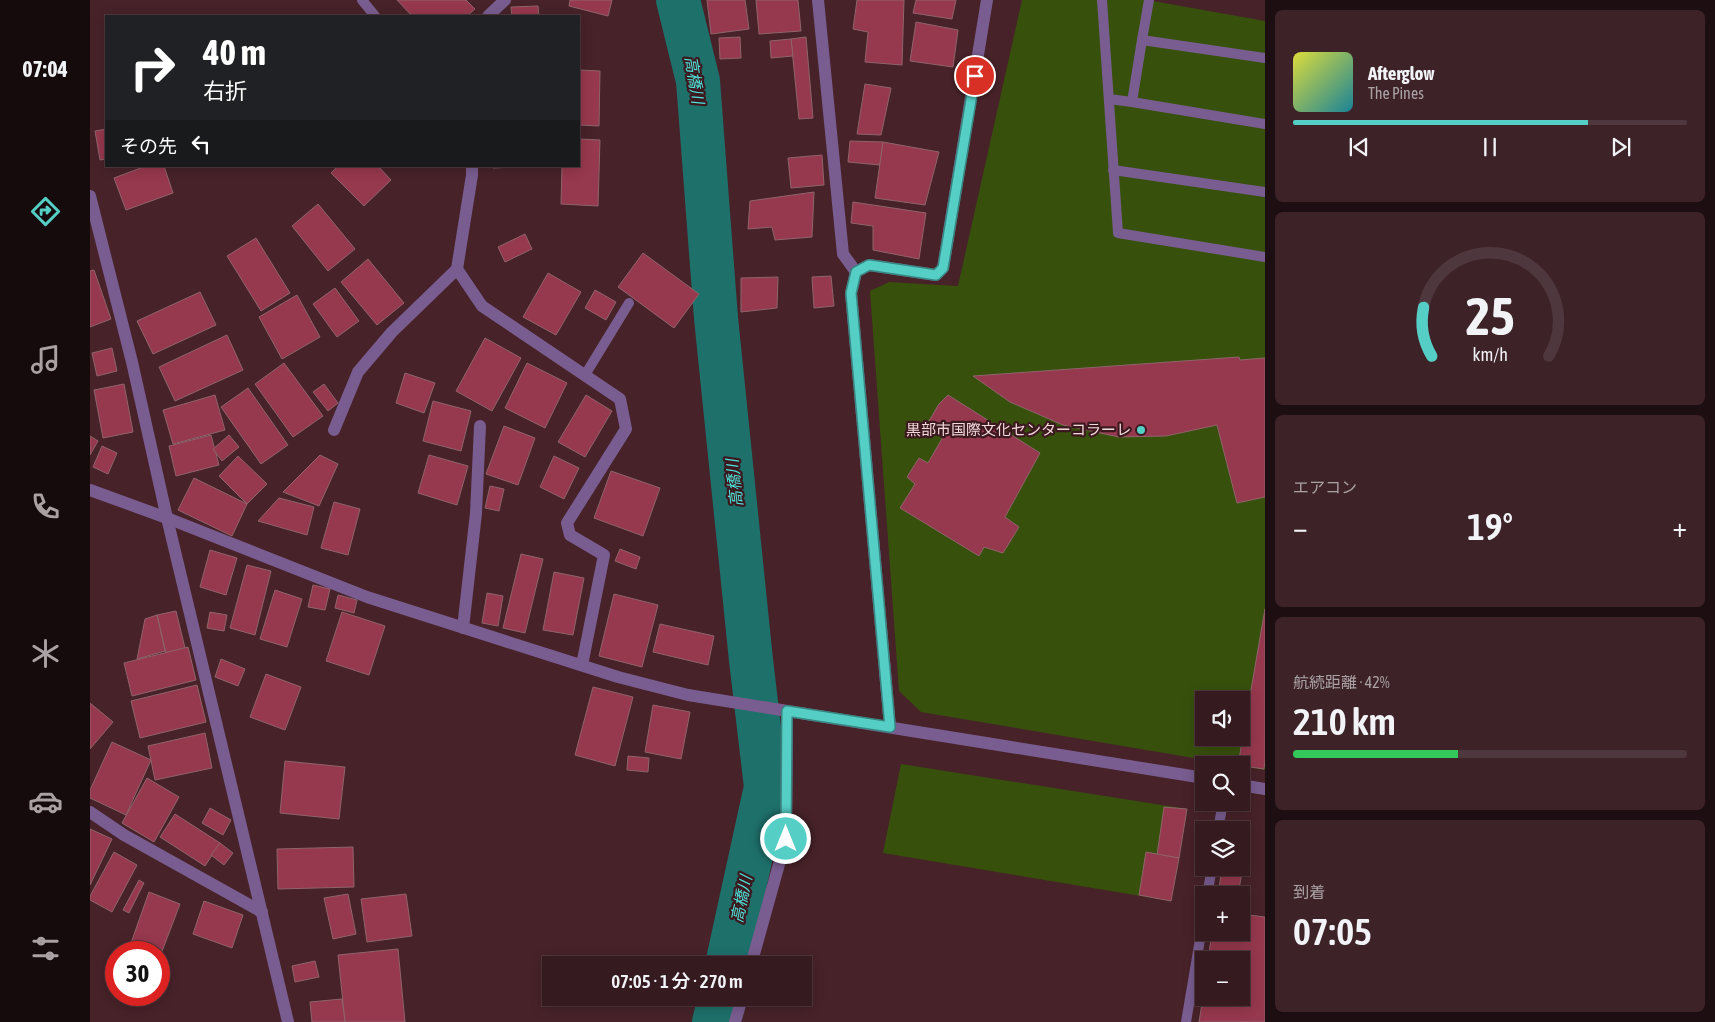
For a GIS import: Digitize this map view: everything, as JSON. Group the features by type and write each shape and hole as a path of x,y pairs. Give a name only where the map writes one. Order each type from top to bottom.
{"street":[{"path":"489,15 505,0"},
{"path":"818,0 843,254 856,272"},
{"path":"890,727 851,293 856,272 869,265 936,275 943,268 987,0"},
{"path":"334,430 358,372 392,332 457,269 472,167"},
{"path":"90,196 132,362 167,518 288,1022"},
{"path":"457,269 482,306 620,398 626,429 567,523 570,535 604,555 582,665"},
{"path":"464,628 476,513 480,426"},
{"path":"90,490 167,518 367,597 582,665 688,695 1195,777"},
{"path":"754,956 786,839 787,711"},
{"path":"1250,786 1265,789"},
{"path":"90,812 124,835 262,912"},
{"path":"735,1022 740,1006"}],"lane":[{"path":"362,0 374,15"},
{"path":"1102,0 1118,233 1265,257"},
{"path":"1132,102 1149,0"},
{"path":"1142,40 1265,58"},
{"path":"1109,99 1265,124"},
{"path":"1114,170 1265,192"},
{"path":"585,375 629,302"},
{"path":"1186,1022 1200,941"}],"green space":[{"path":"1022,0 1147,0 1265,21 1265,770 1250,767 1250,756 1195,756 1195,758 921,712 899,691 870,291 889,282 958,286"},
{"path":"901,764 1187,809 1171,901 883,853"}],"building":[{"path":"397,0 466,0 475,9 468,15 411,15"},
{"path":"570,0 612,0 608,16 569,6"},
{"path":"707,0 745,0 749,29 711,34"},
{"path":"756,0 798,0 801,31 759,34"},
{"path":"857,0 904,0 902,65 865,62 868,32 853,29"},
{"path":"916,0 956,0 952,19 913,13"},
{"path":"538,6 539,15 512,15 511,7"},
{"path":"916,22 958,30 953,67 910,61"},
{"path":"740,37 741,58 720,59 719,38"},
{"path":"806,37 813,118 799,119 791,39"},
{"path":"791,39 793,56 771,58 770,41"},
{"path":"580,70 600,71 599,126 580,125"},
{"path":"865,84 891,88 881,135 857,134"},
{"path":"105,129 105,159 100,160 95,131"},
{"path":"580,139 600,140 598,206 561,204 562,167 580,167"},
{"path":"850,141 883,142 880,165 848,162"},
{"path":"883,142 939,152 925,205 875,198"},
{"path":"822,155 824,185 791,188 788,158"},
{"path":"143,167 164,167 173,193 126,210 114,178"},
{"path":"337,167 379,167 391,180 364,206 331,173"},
{"path":"814,192 812,237 775,240 772,227 748,229 750,201"},
{"path":"853,202 926,213 919,259 873,250 873,226 851,223"},
{"path":"318,204 355,249 328,271 292,226"},
{"path":"525,234 532,249 505,262 498,247"},
{"path":"256,238 290,293 261,311 227,256"},
{"path":"643,253 699,294 674,328 618,287"},
{"path":"368,259 404,303 377,325 341,282"},
{"path":"94,270 111,319 90,327 90,271"},
{"path":"548,273 581,292 556,335 523,317"},
{"path":"831,276 834,306 814,308 812,277"},
{"path":"778,277 777,308 741,312 741,278"},
{"path":"335,288 359,321 337,337 313,304"},
{"path":"595,290 616,302 606,320 585,308"},
{"path":"200,292 216,325 153,354 137,321"},
{"path":"297,295 320,337 282,359 259,317"},
{"path":"227,335 243,370 175,401 159,367"},
{"path":"485,338 521,358 492,411 456,391"},
{"path":"112,348 117,371 97,376 92,353"},
{"name":"黒部市国際文化センターコラーレ","path":"1239,357 1240,360 1265,358 1265,497 1237,503 1217,425 1166,436 1119,437 1063,425 1010,402 973,376"},
{"path":"284,363 323,416 293,437 255,384"},
{"path":"527,363 567,383 545,428 505,408"},
{"path":"405,373 435,383 424,413 396,403"},
{"path":"124,384 133,432 103,438 94,390"},
{"path":"324,384 338,403 328,411 313,392"},
{"path":"248,388 288,445 261,464 221,407"},
{"path":"215,395 225,430 173,444 163,410"},
{"path":"586,395 612,411 585,457 558,442"},
{"path":"948,395 1040,453 1005,517 1019,527 1003,553 984,547 979,556 900,508 915,484 907,477 919,458 928,463 947,430 929,421 939,404"},
{"path":"433,401 471,411 461,451 423,441"},
{"path":"504,426 535,438 518,485 486,474"},
{"path":"211,435 219,465 176,476 169,446"},
{"path":"229,435 239,447 222,461 213,449"},
{"path":"90,436 98,441 90,455"},
{"path":"102,446 117,453 108,474 93,467"},
{"path":"320,455 338,464 319,506 283,492"},
{"path":"429,455 468,466 457,505 418,493"},
{"path":"238,456 267,484 247,504 219,476"},
{"path":"554,456 579,468 564,499 540,487"},
{"path":"611,471 660,488 643,536 594,518"},
{"path":"194,478 247,504 232,536 178,510"},
{"path":"490,486 504,489 499,511 485,508"},
{"path":"279,498 314,507 307,535 258,521"},
{"path":"334,502 360,509 348,555 321,548"},
{"path":"620,549 640,557 636,569 615,561"},
{"path":"210,550 237,558 226,595 200,587"},
{"path":"521,554 543,559 525,633 503,628"},
{"path":"247,565 271,571 255,635 230,628"},
{"path":"554,572 584,578 573,635 543,630"},
{"path":"313,585 330,589 325,610 308,607"},
{"path":"275,590 302,599 287,647 260,639"},
{"path":"487,593 503,596 498,626 482,623"},
{"path":"614,594 658,605 642,667 599,656"},
{"path":"338,595 357,600 354,613 335,608"},
{"path":"1265,609 1264,769 1250,767 1250,756 1240,756 1241,746 1250,746 1250,696"},
{"path":"176,611 185,648 166,653 157,615"},
{"path":"210,612 227,615 224,631 207,628"},
{"path":"342,612 385,626 369,675 326,661"},
{"path":"157,615 165,651 137,659 145,619"},
{"path":"660,624 714,636 708,665 653,652"},
{"path":"188,647 196,680 132,696 124,663"},
{"path":"221,659 245,669 238,686 215,677"},
{"path":"266,674 301,687 285,730 250,717"},
{"path":"197,685 206,722 140,738 131,701"},
{"path":"593,687 633,697 615,766 575,755"},
{"path":"90,703 113,722 90,749"},
{"path":"653,705 690,712 681,759 645,752"},
{"path":"205,733 212,768 155,780 148,746"},
{"path":"112,742 151,760 126,815 90,798 90,790"},
{"path":"628,756 649,758 648,772 627,770"},
{"path":"285,761 345,767 339,819 280,813"},
{"path":"147,778 179,797 154,842 122,823"},
{"path":"1164,807 1187,809 1179,858 1157,855"},
{"path":"210,808 231,820 223,835 202,823"},
{"path":"175,814 220,843 205,866 160,837"},
{"path":"90,829 112,839 90,885"},
{"path":"220,843 233,853 224,865 211,855"},
{"path":"353,847 354,887 278,889 277,849"},
{"path":"114,852 137,865 112,912 90,900 90,896"},
{"path":"1146,852 1179,858 1171,901 1139,895"},
{"path":"1221,876 1241,876 1240,886 1219,886"},
{"path":"139,880 144,883 129,913 123,910"},
{"path":"149,892 180,904 166,941 132,941"},
{"path":"348,894 356,934 333,939 324,898"},
{"path":"406,894 412,936 367,942 361,899"},
{"path":"204,901 243,915 232,948 193,934"},
{"path":"1250,915 1265,917 1265,1022 1199,1022 1202,1006 1250,1006 1250,951 1209,951 1211,941 1250,941"},
{"path":"398,949 405,1022 345,1022 338,955"},
{"path":"315,961 319,977 295,982 292,966"},
{"path":"342,999 345,1022 312,1022 310,1002"}],"waterway":[{"name":"高橋川","path":"678,0 698,81 716,318 766,787 729,956"},
{"name":"高橋川","path":"714,1022 718,1006"}],"place":[{"name":"黒部市国際文化センターコラーレ","path":"1141,430"}],"route":[{"path":"786,839 787,711 890,727 851,293 856,272 869,265 936,275 943,268 975,76"}]}
